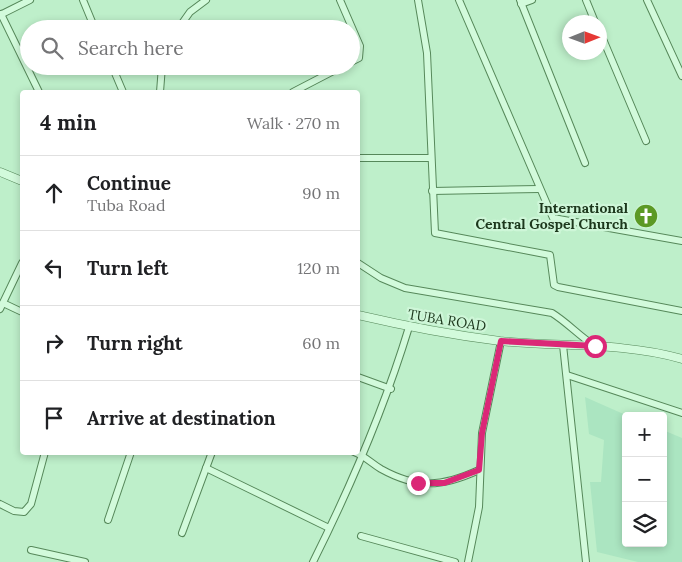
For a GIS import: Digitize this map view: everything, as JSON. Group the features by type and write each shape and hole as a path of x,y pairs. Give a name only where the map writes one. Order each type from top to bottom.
{"street":[{"path":"20,54 1,15 30,0"},
{"path":"83,0 91,20"},
{"path":"184,20 190,12 206,0"},
{"path":"340,0 349,20"},
{"path":"418,0 427,53 435,233 550,255 554,284 558,287 682,311"},
{"path":"459,0 553,218 682,241"},
{"path":"532,0 520,2 585,163"},
{"path":"586,0 592,15"},
{"path":"647,0 682,76"},
{"path":"607,49 646,141"},
{"path":"31,75 38,90"},
{"path":"116,75 122,90"},
{"path":"160,90 161,75"},
{"path":"297,90 326,75"},
{"path":"360,158 431,158"},
{"path":"0,172 20,180"},
{"path":"432,191 539,189"},
{"path":"360,264 381,278 405,288 552,313 595,346"},
{"path":"20,267 2,306 20,311"},
{"name":"TUBA ROAD","path":"360,315 409,327 501,341 595,346 682,359"},
{"path":"313,562 363,455 390,389 409,327"},
{"path":"468,562 479,507 482,433 501,341"},
{"path":"564,345 586,562"},
{"path":"566,375 682,413"},
{"path":"360,378 390,389"},
{"path":"360,454 394,476 418,483 444,483 479,470"},
{"path":"0,504 14,511 24,512 31,504 44,455"},
{"path":"108,520 130,455"},
{"path":"182,533 211,455"},
{"path":"206,468 329,528"},
{"path":"361,536 456,562"},
{"path":"31,550 85,562"}],"green space":[{"path":"585,397 622,413 622,547 667,547 667,432 682,438 682,562 638,562 597,552 590,482 601,482 604,440 589,434"}],"place":[{"name":"International Central Gospel Church","path":"646,216"}],"route":[{"path":"418,483 444,483 479,470 482,433 501,341 595,346"}]}
